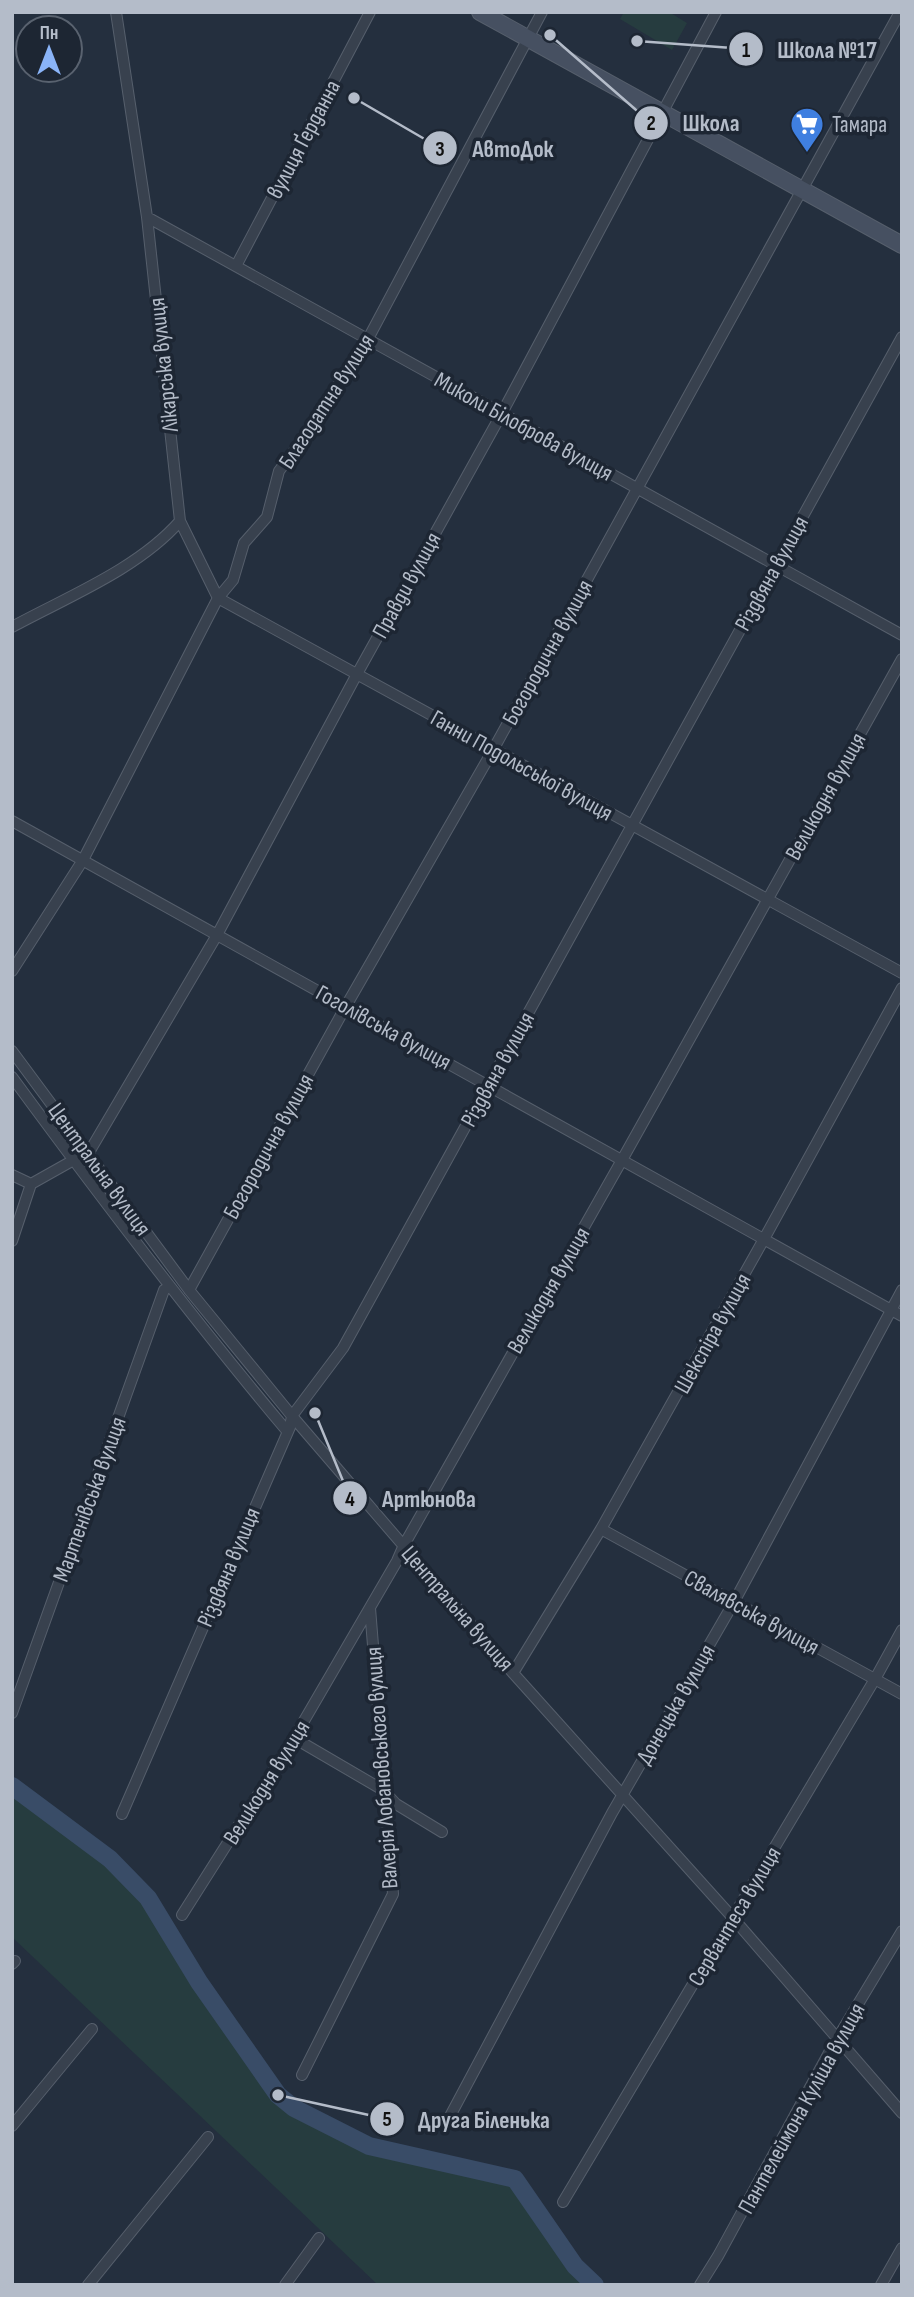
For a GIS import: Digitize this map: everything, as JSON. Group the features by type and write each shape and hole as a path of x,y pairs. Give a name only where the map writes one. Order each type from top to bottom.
{"street":[{"name":"Лікарська вулиця","path":"116,12 147,217 180,521"},
{"name":"вулиця Ґерданна","path":"236,266 370,12"},
{"path":"480,12 902,245"},
{"name":"Благодатна вулиця","path":"12,971 83,860 218,598 233,580 244,543 267,517 279,471 368,339 542,12"},
{"name":"Правди вулиця","path":"88,1154 217,934 502,413 716,12"},
{"name":"Богородична вулиця","path":"189,1290 345,1006 494,749 900,12"},
{"name":"Миколи Білоброва вулиця","path":"147,217 902,635"},
{"name":"Різдвяна вулиця","path":"122,1814 292,1416 343,1348 902,337"},
{"path":"12,627 120,569 166,537 180,521 218,598"},
{"name":"Ганни Подольської вулиця","path":"218,598 902,973"},
{"name":"Великодня вулиця","path":"182,1915 294,1738 370,1608 902,659"},
{"name":"Гоголівська вулиця","path":"12,821 902,1316"},
{"name":"Шекспіра вулиця","path":"513,1673 601,1529 902,988"},
{"name":"Центральна вулиця","path":"12,1051 189,1290 292,1416 513,1673 733,1918 902,2113"},
{"name":"Центральна вулиця","path":"12,1077 169,1287 287,1431"},
{"path":"12,1241 31,1184 73,1159 88,1154"},
{"path":"12,1175 31,1184"},
{"name":"Мартенівська вулиця","path":"12,1713 164,1290 169,1287"},
{"name":"Донецька вулиця","path":"449,2118 622,1797 734,1602 902,1290"},
{"name":"Свалявська вулиця","path":"601,1529 902,1695"},
{"name":"Валерія Лобановського вулиця","path":"302,2076 393,1894 370,1608"},
{"name":"Сервантеса вулиця","path":"563,2202 902,1630"},
{"path":"294,1738 383,1790 396,1804 442,1832"},
{"name":"Пантелеймона Куліша вулиця","path":"700,2285 725,2245 837,2039 902,1931"},
{"path":"12,2126 92,2029"},
{"path":"88,2285 208,2137"},
{"path":"285,2285 319,2238"},
{"path":"881,2285 902,2248"}],"green space":[{"path":"624,12 669,12 687,23 672,50 620,19"},
{"path":"12,1786 110,1859 148,1898 199,1982 278,2095 294,2108 369,2146 515,2179 575,2266 595,2285 378,2285 12,1937"}],"waterway":[{"path":"12,1786 110,1859 148,1898 199,1982 278,2095 294,2108 369,2146 515,2179 575,2266 595,2285"}],"place":[{"name":"Школа","path":"550,35"},
{"name":"Школа №17","path":"637,41"},
{"name":"АвтоДок","path":"354,98"},
{"name":"Тамара","path":"807,154"},
{"name":"Артюнова","path":"315,1413"},
{"name":"Друга Біленька","path":"278,2095"}]}
